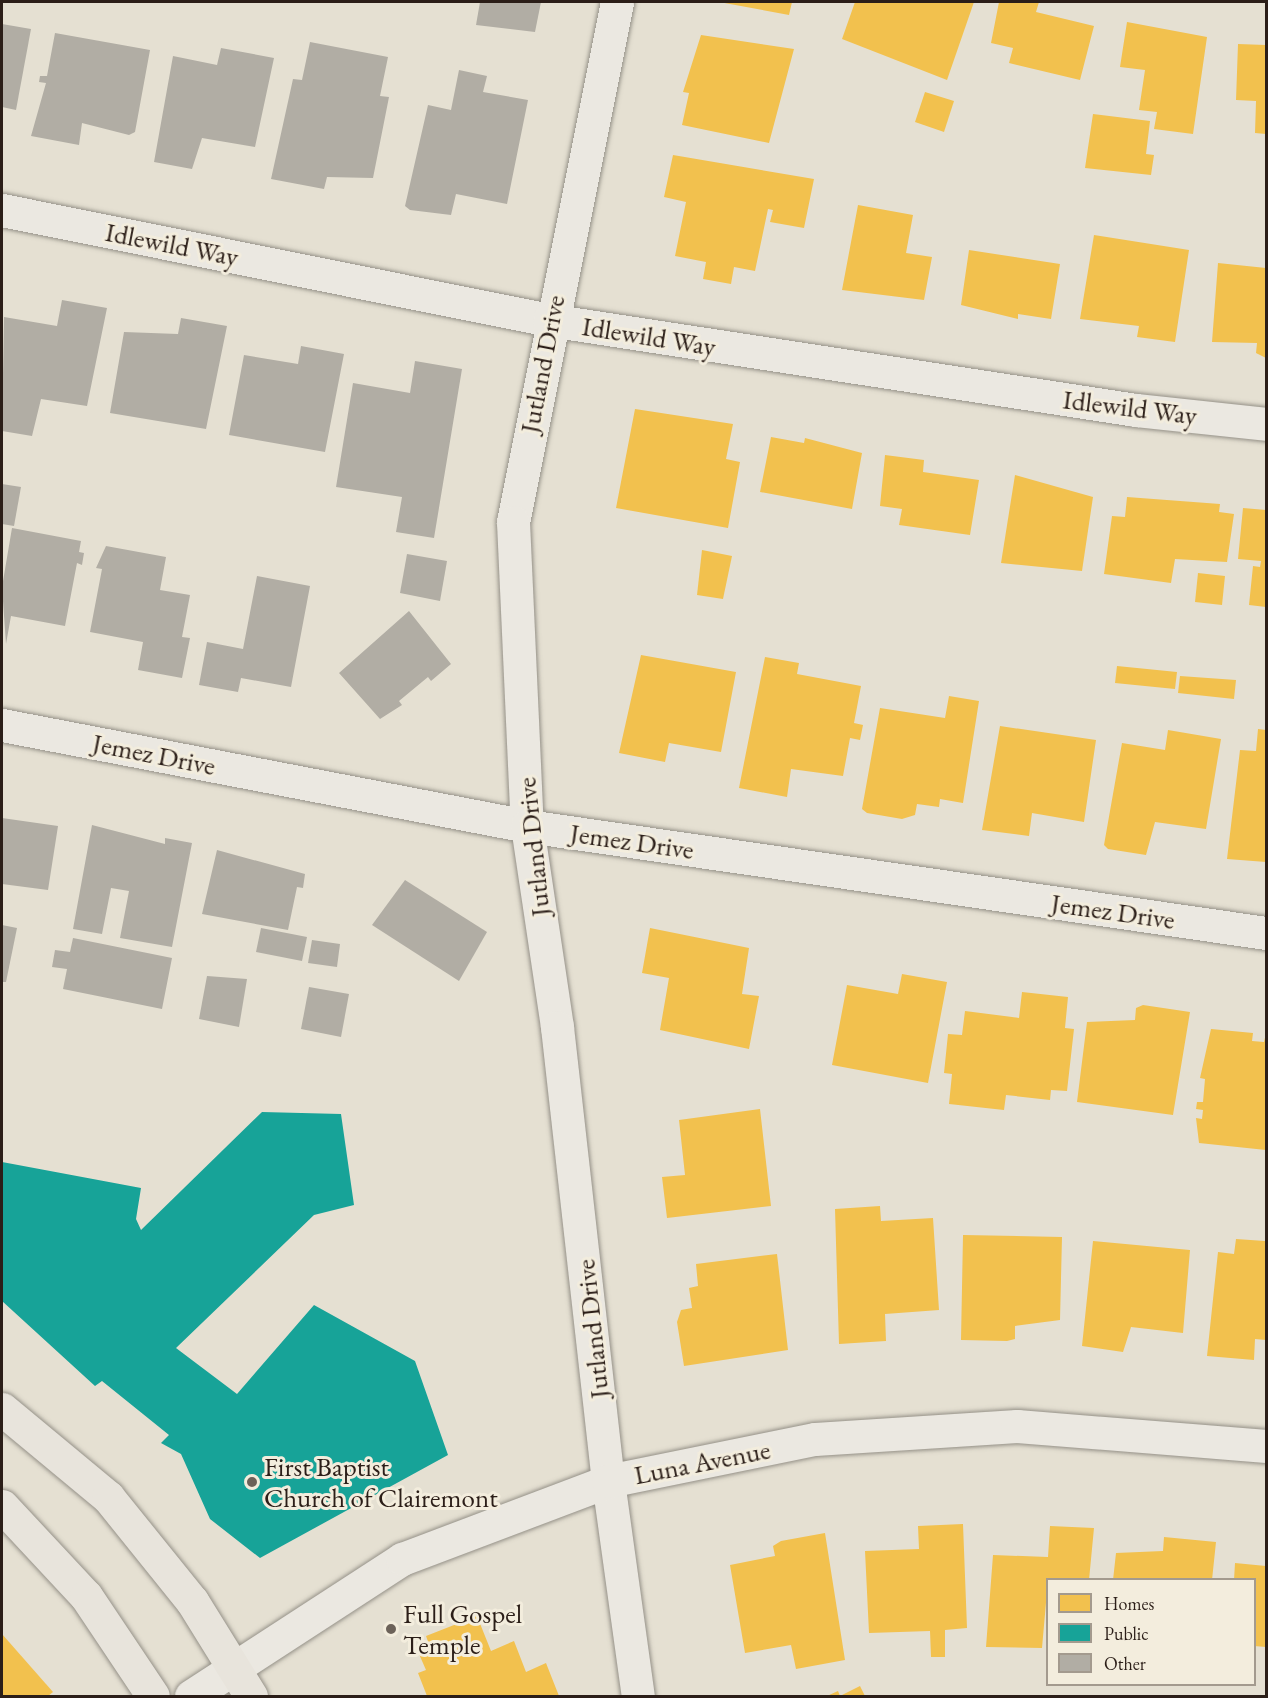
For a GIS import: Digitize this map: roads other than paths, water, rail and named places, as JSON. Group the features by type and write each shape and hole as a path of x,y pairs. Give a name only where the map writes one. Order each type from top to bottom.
{"main road":[{"path":"2,1409 108,1497 236,1667 251,1696"},
{"path":"2,1506 86,1596 153,1696"}],"street":[{"name":"Jutland Drive","path":"617,2 549,320 513,522 527,826 558,1027 608,1481 638,1696"},
{"name":"Idlewild Way","path":"2,210 549,320 1136,410 1266,424"},
{"name":"Jemez Drive","path":"2,725 527,826 1266,933"},
{"name":"Luna Avenue","path":"191,1696 402,1559 608,1481 814,1439 1017,1426 1266,1446"}],"place":[{"name":"First Baptist Church of Clairemont","path":"252,1482"},
{"name":"Full Gospel Temple","path":"391,1629"}]}
